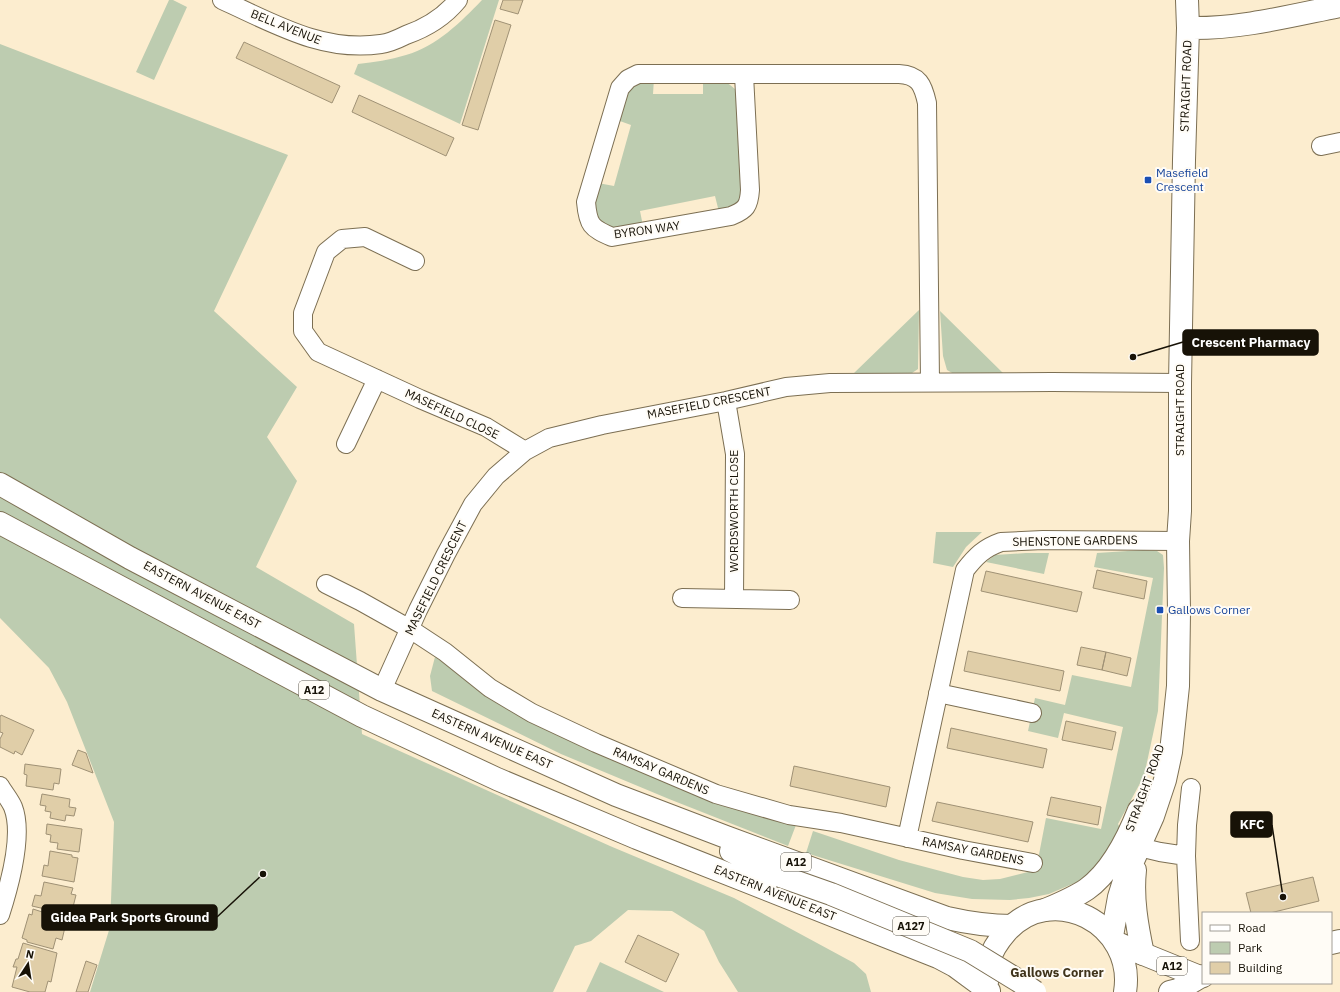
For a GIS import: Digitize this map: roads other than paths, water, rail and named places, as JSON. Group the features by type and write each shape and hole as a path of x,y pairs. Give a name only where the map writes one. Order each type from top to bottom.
{"main road":[{"name":"STRAIGHT ROAD","path":"1114,939 1119,897 1124,881 1153,816 1166,780 1171,752 1176,701 1179,612 1178,541 1180,504 1180,383 1188,28 1187,0"},
{"path":"1188,28 1208,28 1273,20 1340,6"},
{"name":"EASTERN AVENUE EAST","path":"0,484 130,558 382,690 616,795 948,918 982,924 1012,926"},
{"name":"EASTERN AVENUE EAST","path":"0,523 362,716 497,779 637,838 938,956 955,966 989,991"},
{"name":"STRAIGHT ROAD","path":"1045,910 1087,889 1098,879 1117,855 1132,828 1152,777 1176,701"},
{"name":"A127","path":"616,795 780,876"},
{"name":"A127","path":"637,838 780,876 830,894 970,951 1020,981 1035,992"},
{"path":"1139,847 1135,876 1135,902 1143,954"},
{"path":"989,991 987,982 989,961 998,941 1012,926 1027,916 1045,910 1064,910 1082,914 1099,923 1114,939 1124,962 1126,976 1125,992"},
{"name":"A12","path":"1114,939 1143,954 1202,977"},
{"name":"A12","path":"1175,991 1202,977"}],"street":[{"name":"BELL AVENUE","path":"222,0 306,38 344,46 381,44 412,33 436,20 451,8 458,0"},
{"name":"BYRON WAY","path":"744,75 750,190 749,202 742,212 731,216 612,237 596,230 587,215 586,202 620,88 628,79 638,74 908,74 916,77 924,90 927,103 930,382"},
{"path":"1321,146 1340,142"},
{"name":"MASEFIELD CLOSE","path":"414,261 366,237 342,239 326,252 303,313 303,330 318,352 486,428 525,451"},
{"path":"346,444 377,379"},
{"name":"MASEFIELD CRESCENT","path":"382,690 446,554 473,504 496,476 525,451 549,438 577,430 726,401 786,387 830,383 1180,383"},
{"name":"WORDSWORTH CLOSE","path":"726,401 735,454 734,598"},
{"name":"SHENSTONE GARDENS","path":"907,838 965,570 976,555 1001,542 1043,540 1178,541"},
{"name":"RAMSAY GARDENS","path":"326,584 410,629 445,652 490,688 532,713 653,768 716,794 789,815 841,823 907,838 1033,863"},
{"path":"682,598 790,600"},
{"path":"938,693 1032,713"},
{"path":"0,786 13,806 17,823 12,870 0,916"},
{"path":"1190,941 1186,856 1187,825 1191,788"},
{"path":"1139,847 1186,856"}],"place":[{"name":"Masefield Crescent","path":"1148,180"},
{"name":"Crescent Pharmacy","path":"1133,357"},
{"name":"Gallows Corner","path":"1160,610"},
{"name":"Gidea Park Sports Ground","path":"263,874"},
{"name":"KFC","path":"1283,897"}],"district":[{"name":"Gallows Corner","path":"1057,972"}]}
